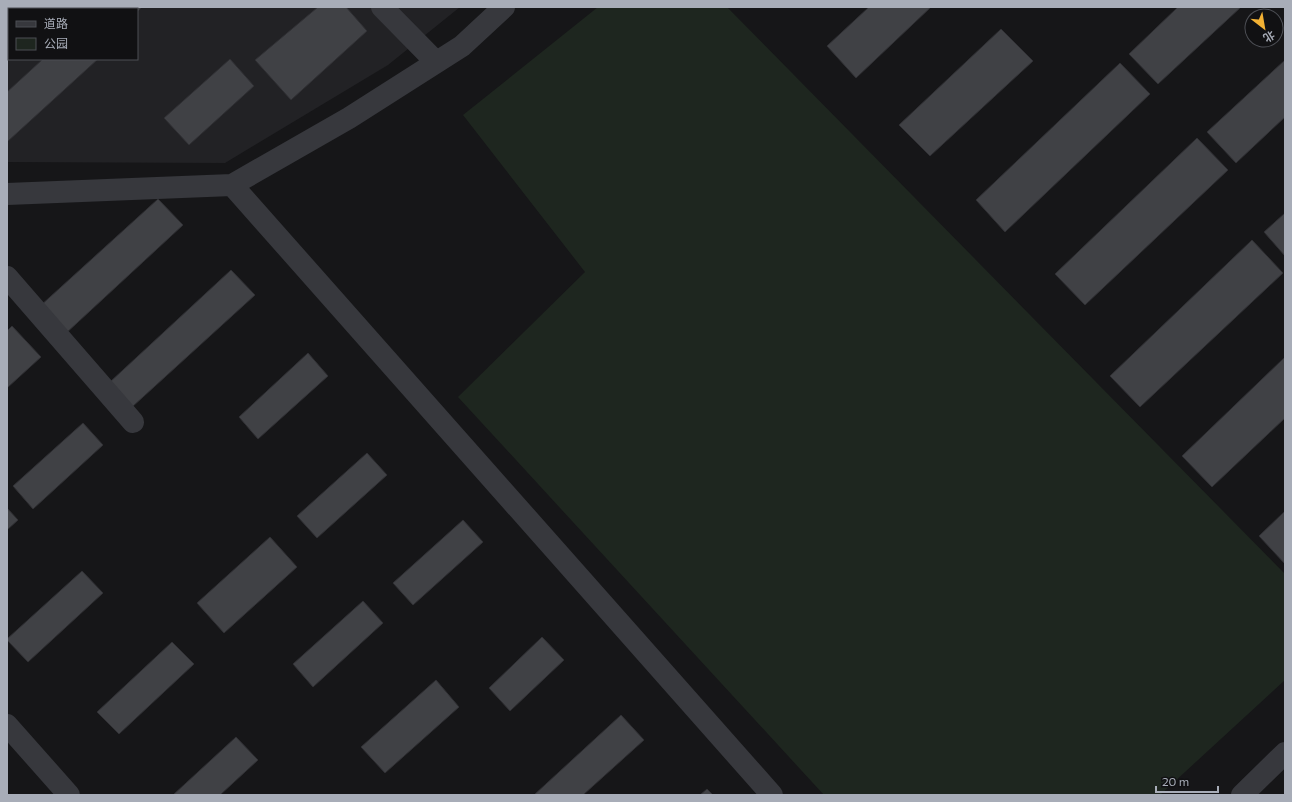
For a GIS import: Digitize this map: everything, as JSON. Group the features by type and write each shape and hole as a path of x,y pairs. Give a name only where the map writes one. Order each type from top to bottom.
{"street":[{"path":"382,7 436,62"},
{"path":"7,194 232,185 349,118 462,46 504,7"},
{"path":"232,185 772,795"},
{"path":"7,277 133,422"},
{"path":"7,725 70,795"},
{"path":"1242,795 1285,753"}],"shaded area":[{"path":"7,7 460,7 388,65 225,163 7,162"}],"green space":[{"path":"598,7 727,7 1285,574 1285,680 1160,795 824,795 458,397 585,272 463,115"}],"building":[{"path":"142,7 138,11 138,8 91,8"},
{"path":"318,7 346,7 367,31 291,100 255,60"},
{"path":"869,7 931,7 856,78 827,46"},
{"path":"1178,7 1241,7 1158,84 1129,54"},
{"path":"1001,29 1033,61 930,156 899,125"},
{"path":"230,59 254,86 189,145 164,118"},
{"path":"42,60 97,60 7,142 7,92"},
{"path":"1285,60 1285,117 1236,163 1207,132"},
{"path":"1120,63 1150,94 1005,232 976,200"},
{"path":"1197,138 1228,170 1085,305 1055,274"},
{"path":"158,199 183,225 64,335 39,307"},
{"path":"1285,213 1285,256 1264,232"},
{"path":"1252,240 1283,273 1140,407 1110,376"},
{"path":"231,270 255,295 132,407 110,382"},
{"path":"12,326 41,357 7,388 7,331"},
{"path":"308,353 328,376 258,439 239,417"},
{"path":"1285,357 1285,418 1212,487 1182,456"},
{"path":"83,423 103,445 33,509 13,486"},
{"path":"367,453 387,475 317,538 297,516"},
{"path":"7,508 18,520 7,530"},
{"path":"1285,511 1285,564 1259,536"},
{"path":"463,520 483,542 413,605 393,583"},
{"path":"270,537 297,567 224,633 197,603"},
{"path":"82,571 103,593 28,662 7,639"},
{"path":"363,601 383,623 313,687 293,664"},
{"path":"542,637 564,660 510,711 489,688"},
{"path":"172,642 194,664 119,734 97,712"},
{"path":"436,680 459,707 385,773 361,747"},
{"path":"621,715 644,740 583,795 534,795"},
{"path":"236,737 258,760 220,795 173,795"},
{"path":"707,789 713,795 700,795"}]}
